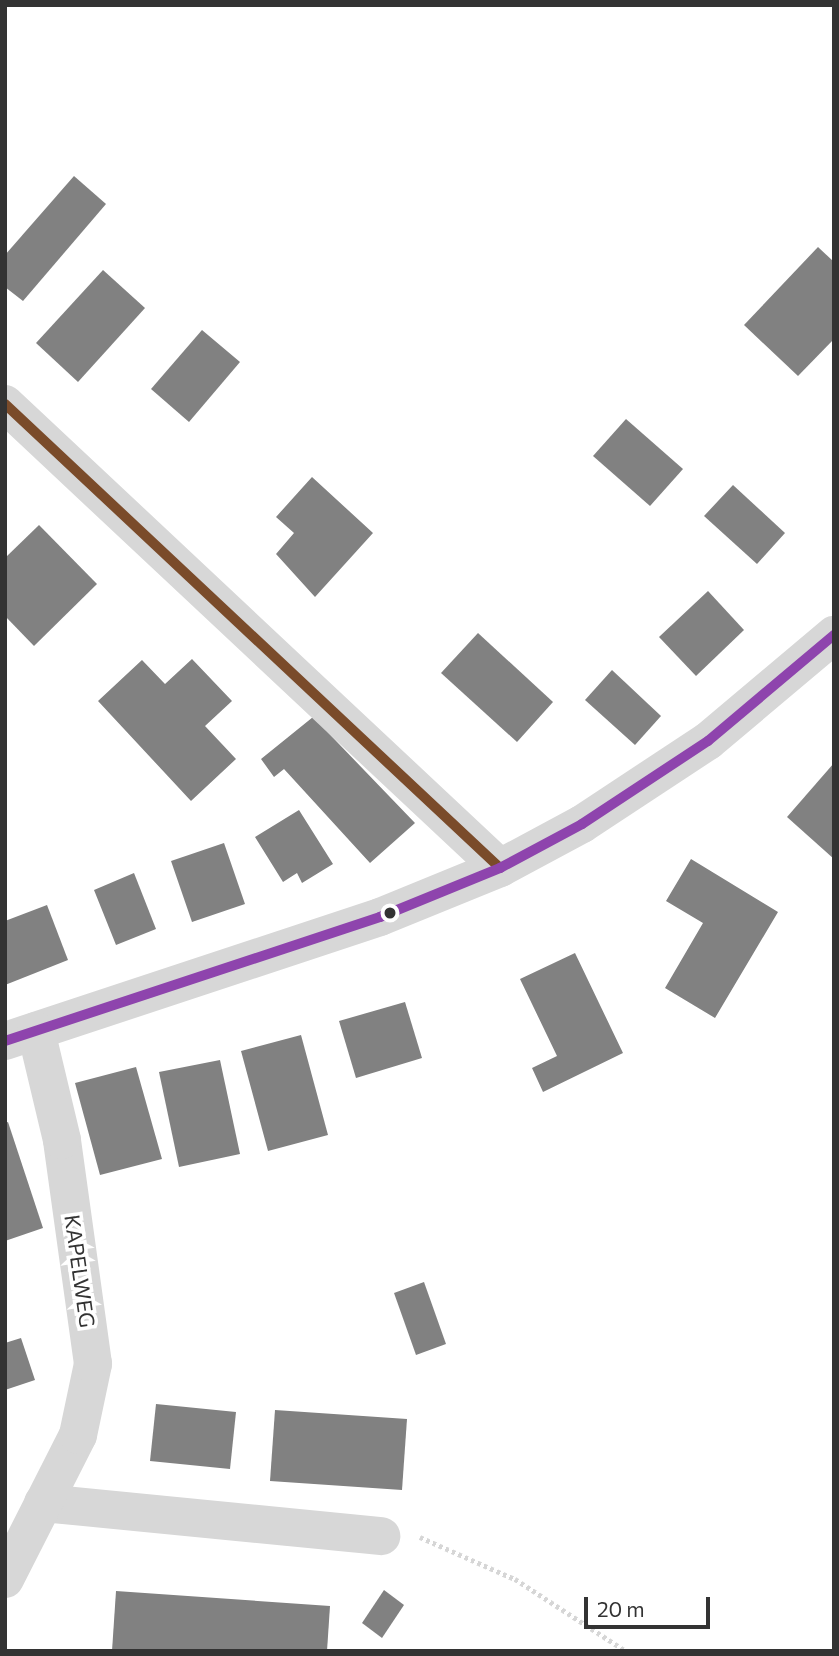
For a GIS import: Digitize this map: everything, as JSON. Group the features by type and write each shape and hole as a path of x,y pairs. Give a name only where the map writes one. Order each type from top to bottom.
{"street":[{"path":"5,404 500,868"},
{"path":"21,1036 380,917 500,868 582,824 708,741 834,635"},
{"name":"KAPELWEG","path":"5,1579 78,1435 93,1364 62,1140 21,1036"},
{"path":"43,1503 381,1536"}],"path":[{"path":"381,1536 410,1533 515,1579 626,1651"}],"building":[{"path":"74,176 106,204 23,301 5,287 5,255"},
{"path":"818,247 834,262 834,339 798,376 744,325"},
{"path":"103,270 145,308 78,382 36,343"},
{"path":"202,330 240,362 189,422 151,389"},
{"path":"626,419 683,469 650,506 593,456"},
{"path":"312,477 373,533 315,597 276,554 294,533 276,517"},
{"path":"733,485 785,533 757,564 704,516"},
{"path":"39,525 97,584 34,646 5,616 5,558"},
{"path":"708,591 744,630 696,676 659,637"},
{"path":"478,633 553,702 517,742 441,673"},
{"path":"192,659 232,701 205,726 236,759 191,801 98,701 142,660 165,684"},
{"path":"612,670 661,716 635,745 585,700"},
{"path":"313,717 415,823 370,863 284,769 274,777 261,759"},
{"path":"834,763 834,859 787,817"},
{"path":"299,810 333,864 302,883 297,873 283,882 255,837"},
{"path":"224,843 245,904 192,922 171,861"},
{"path":"691,859 778,912 715,1018 665,988 703,923 666,901"},
{"path":"134,873 156,929 116,945 94,890"},
{"path":"47,905 68,960 5,985 5,921"},
{"path":"575,953 623,1053 543,1092 532,1068 557,1056 520,979"},
{"path":"405,1002 422,1058 356,1078 339,1021"},
{"path":"301,1035 328,1135 268,1151 241,1051"},
{"path":"220,1060 240,1154 179,1167 159,1072"},
{"path":"136,1067 162,1159 100,1175 75,1083"},
{"path":"8,1122 43,1228 5,1241 5,1123"},
{"path":"424,1282 446,1344 416,1355 394,1293"},
{"path":"21,1338 35,1380 5,1390 5,1343"},
{"path":"156,1404 236,1412 230,1469 150,1461"},
{"path":"275,1410 407,1419 402,1490 270,1481"},
{"path":"384,1590 404,1605 382,1638 362,1623"},
{"path":"116,1591 330,1606 327,1651 112,1651"}],"transit line":[{"path":"5,404 500,868"},
{"path":"5,1041 380,917 500,868 582,824 708,741 834,635"}]}
